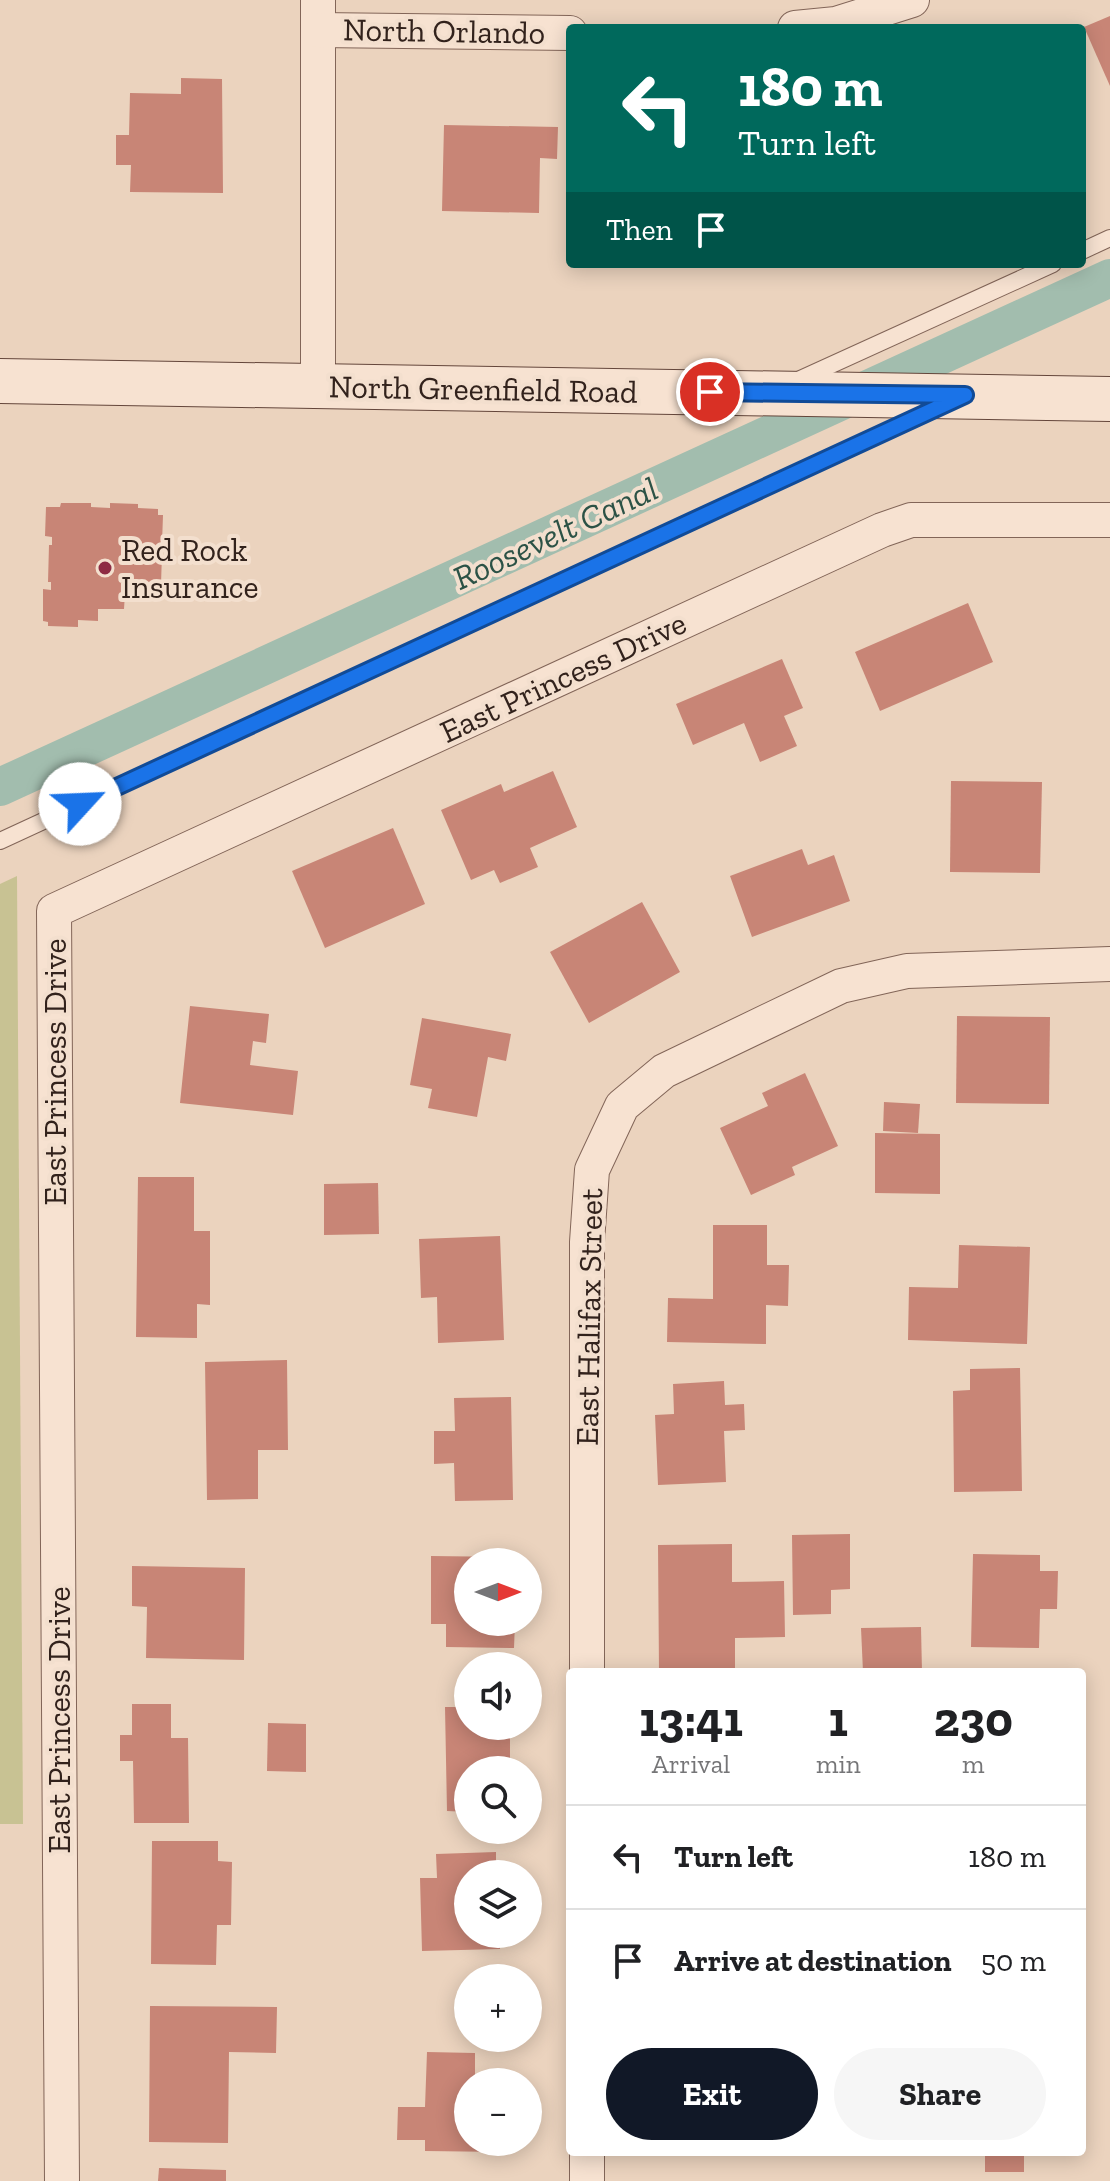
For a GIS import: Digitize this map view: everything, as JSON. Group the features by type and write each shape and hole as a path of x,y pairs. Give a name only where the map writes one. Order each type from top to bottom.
{"main road":[{"name":"North Greenfield Road","path":"0,381 1110,399"}],"street":[{"path":"836,24 912,0"},
{"path":"318,15 318,387"},
{"name":"North Orlando","path":"318,15 566,33"},
{"name":"East Princess Drive","path":"62,2181 54,911 882,530 911,520 1110,520"},
{"name":"East Halifax Street","path":"587,1668 587,1242 592,1170 622,1106 664,1071 841,986 907,971 1110,964"},
{"path":"587,2156 587,2181"}],"lane":[{"path":"1086,249 1110,238"},
{"path":"782,392 1045,268"},
{"path":"0,841 953,395"}],"shaded area":[{"path":"17,876 23,1824 0,1824 0,884"}],"building":[{"path":"1110,16 1110,86 1086,32 1086,26"},
{"path":"181,78 222,79 223,193 130,192 131,165 116,165 116,135 129,135 130,93 181,94"},
{"path":"444,125 558,127 557,159 540,158 539,213 442,211"},
{"name":"Red Rock Insurance","path":"61,503 91,503 91,507 110,508 110,503 138,504 138,508 158,509 158,515 163,515 162,544 158,544 158,554 162,554 161,584 157,584 157,594 125,593 124,609 98,609 98,621 78,620 78,627 48,626 48,622 43,621 43,589 51,590 51,582 48,582 52,537 45,536 46,507 60,507"},
{"path":"968,603 993,662 880,711 855,652"},
{"path":"782,659 803,708 784,716 797,746 760,762 744,723 693,745 676,704"},
{"path":"553,771 577,827 530,848 538,867 500,883 494,870 471,880 441,810 501,784 504,792"},
{"path":"951,781 1042,782 1040,873 950,872"},
{"path":"393,828 425,904 325,948 292,871"},
{"path":"802,849 808,865 834,855 850,901 752,937 730,876"},
{"path":"642,902 680,972 589,1023 550,952"},
{"path":"190,1006 269,1014 266,1043 253,1041 250,1065 298,1071 293,1115 180,1103"},
{"path":"957,1016 1050,1017 1049,1104 956,1103"},
{"path":"422,1018 511,1034 506,1061 488,1057 477,1117 428,1108 432,1089 410,1085"},
{"path":"805,1073 838,1146 792,1167 795,1175 751,1195 720,1128 768,1106 762,1093"},
{"path":"884,1102 920,1104 918,1133 883,1131"},
{"path":"875,1133 940,1134 940,1194 875,1193"},
{"path":"138,1177 194,1177 194,1231 210,1231 210,1305 197,1304 197,1338 136,1337"},
{"path":"378,1183 379,1234 324,1235 324,1184"},
{"path":"713,1225 767,1225 767,1265 789,1265 788,1306 766,1305 766,1344 667,1342 668,1298 713,1299"},
{"path":"500,1236 504,1340 438,1343 437,1297 421,1298 419,1239"},
{"path":"959,1245 1030,1247 1027,1344 908,1340 909,1287 958,1288"},
{"path":"287,1360 288,1450 258,1450 258,1499 207,1500 205,1362"},
{"path":"1020,1368 1022,1491 954,1492 953,1391 970,1390 970,1369"},
{"path":"724,1381 725,1405 744,1404 745,1430 724,1431 726,1482 658,1485 655,1415 674,1414 673,1384"},
{"path":"511,1397 513,1500 455,1501 454,1463 434,1464 434,1431 455,1431 454,1398"},
{"path":"850,1534 850,1589 831,1590 831,1614 793,1615 792,1535"},
{"path":"732,1544 732,1582 784,1581 785,1637 735,1638 735,1668 659,1668 658,1545"},
{"path":"973,1554 1040,1555 1040,1571 1058,1571 1057,1609 1040,1609 1039,1648 971,1647"},
{"path":"431,1556 454,1556 454,1636 514,1636 514,1648 446,1647 446,1624 431,1624"},
{"path":"132,1566 245,1568 244,1660 146,1658 147,1607 132,1606"},
{"path":"921,1627 922,1668 863,1668 861,1628"},
{"path":"132,1704 171,1704 171,1738 188,1738 189,1823 134,1823 133,1761 120,1761 120,1735 132,1735"},
{"path":"445,1707 454,1707 454,1740 510,1740 510,1756 454,1756 454,1811 447,1811"},
{"path":"268,1723 306,1724 306,1772 267,1771"},
{"path":"152,1841 218,1841 218,1861 232,1862 231,1925 217,1925 216,1965 151,1964"},
{"path":"496,1852 496,1860 454,1860 454,1948 500,1949 422,1951 420,1878 437,1878 436,1854"},
{"path":"150,2006 277,2007 276,2053 229,2052 228,2143 149,2142"},
{"path":"427,2052 475,2053 475,2068 454,2068 454,2151 425,2151 425,2140 397,2140 398,2107 425,2107"},
{"path":"985,2156 1024,2156 1024,2172 985,2172"},
{"path":"159,2168 226,2170 226,2181 158,2181"}],"waterway":[{"name":"Roosevelt Canal","path":"0,787 1110,278"}],"place":[{"name":"Red Rock Insurance","path":"105,568"}],"route":[{"path":"80,804 965,395 710,392"}]}
